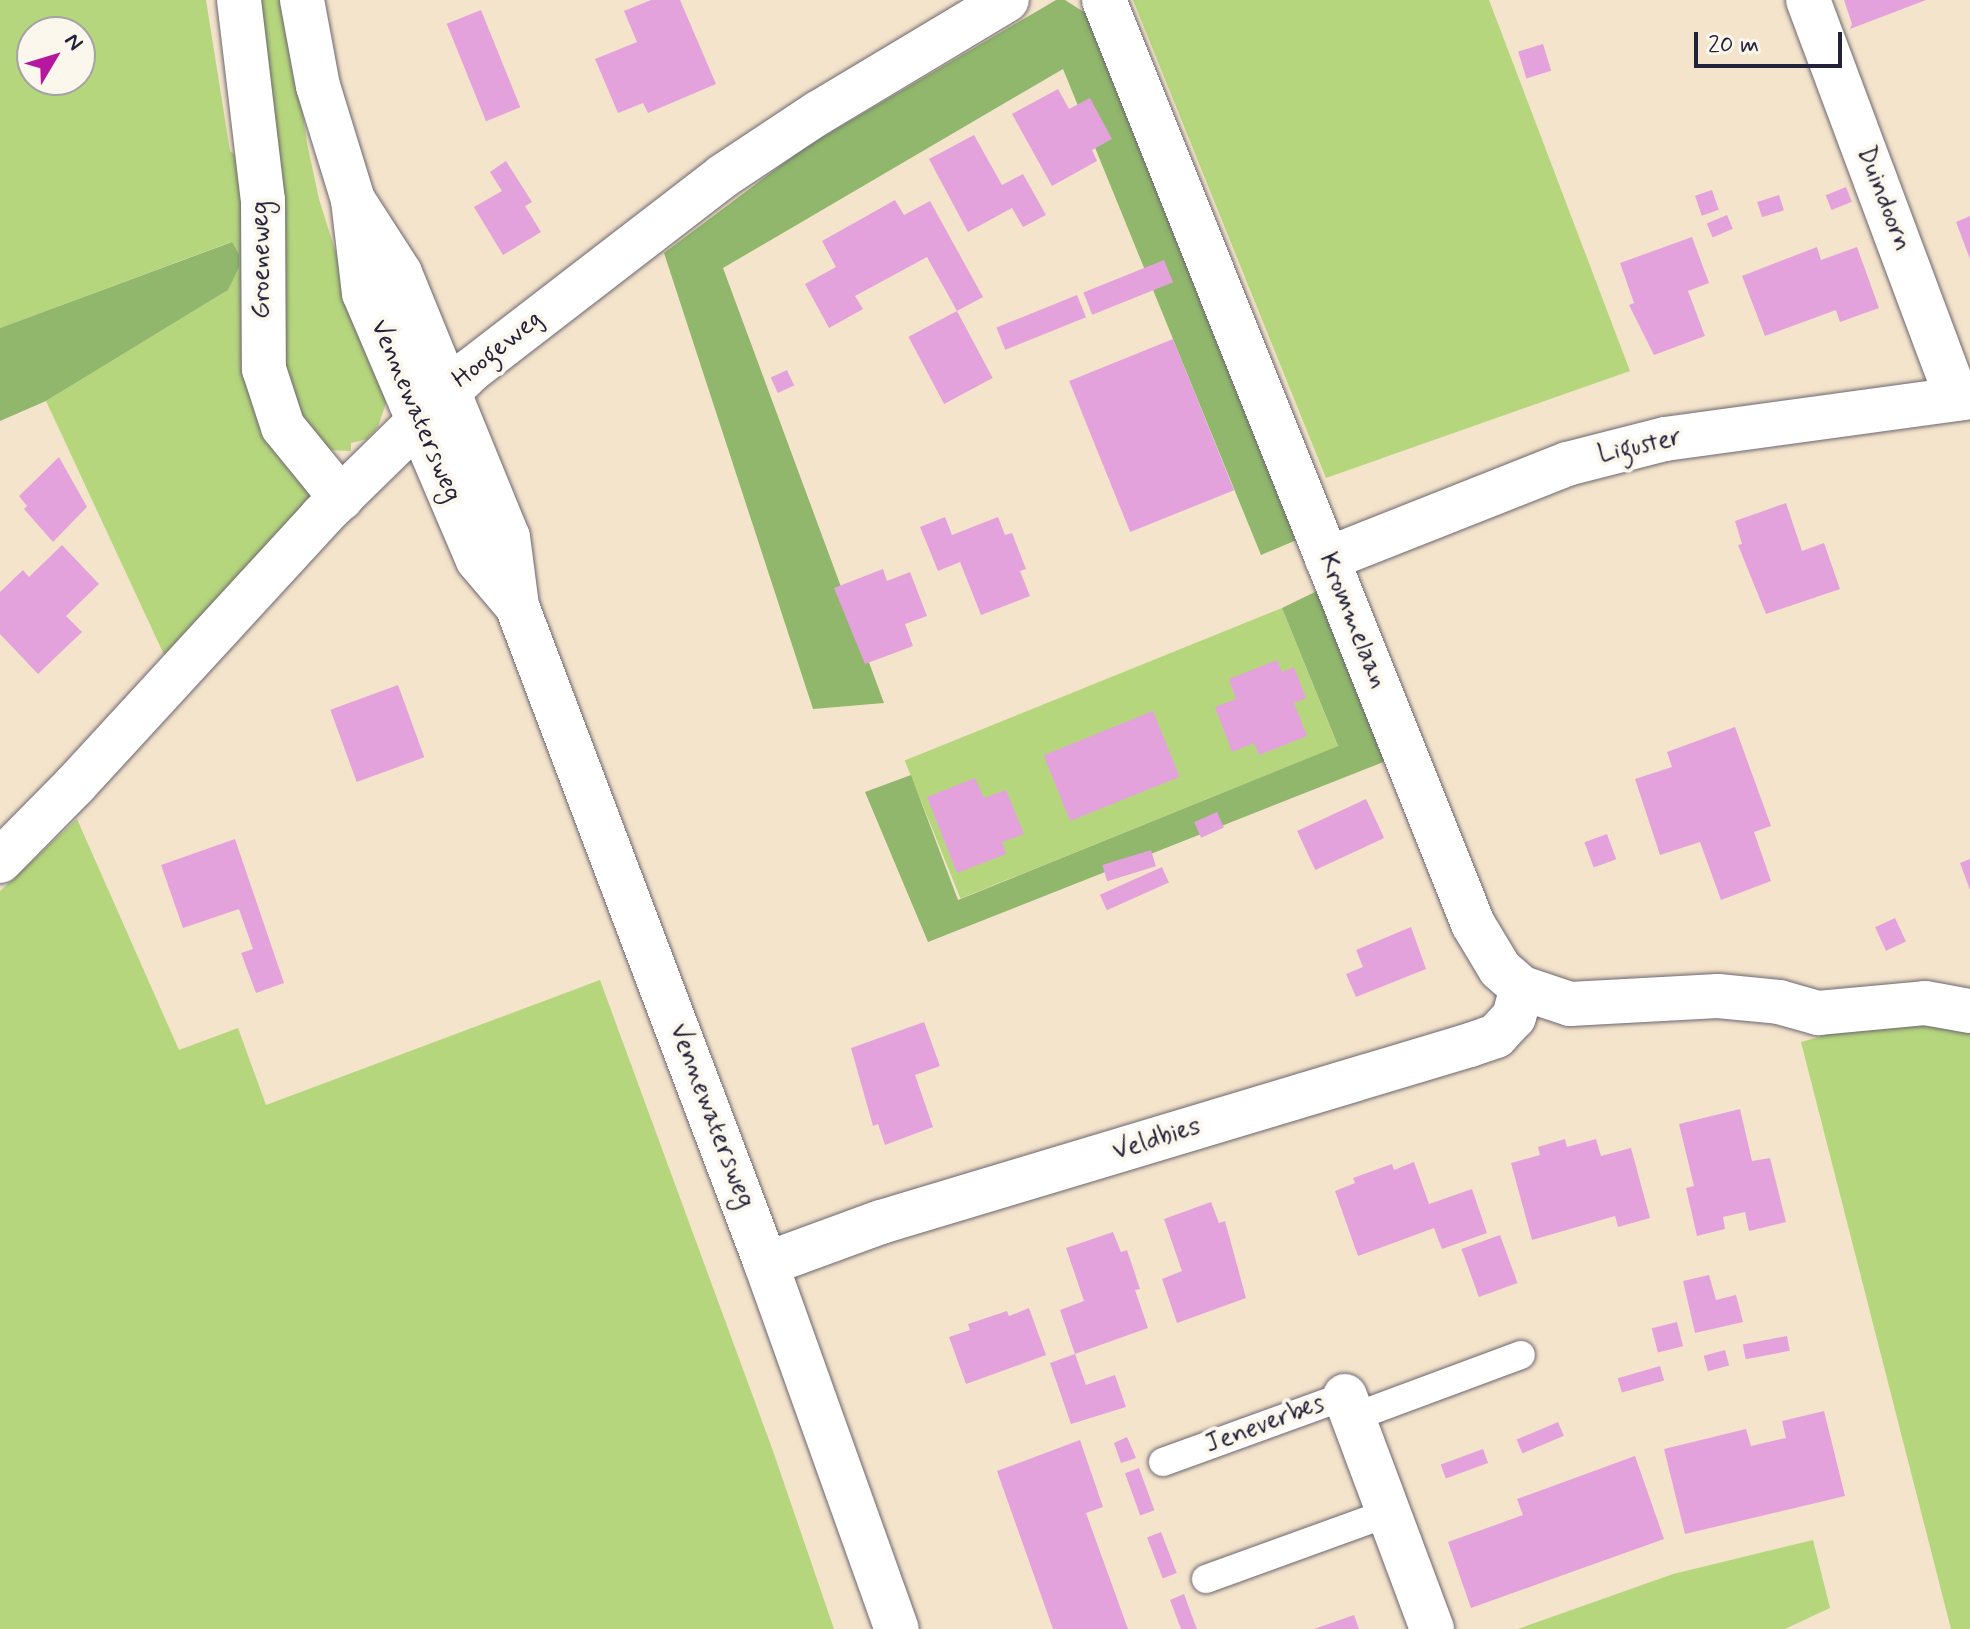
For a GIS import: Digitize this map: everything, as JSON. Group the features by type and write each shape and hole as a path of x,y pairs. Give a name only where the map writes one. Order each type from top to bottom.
{"street":[{"name":"Groeneweg","path":"239,0 263,200 264,369 274,409 283,427 341,498"},
{"name":"Vennewatersweg","path":"302,0 318,86 353,200 364,293 435,403 478,560 517,606 766,1264 897,1629"},
{"name":"Hoogeweg","path":"0,861 75,785 341,498 435,403 723,176 854,91 1007,0"},
{"name":"Krommelaan","path":"1104,0 1473,924 1500,969 1522,988 1570,1004 1718,996 1779,1002 1818,1013 1925,1003 1970,1011"},
{"name":"Duindoorn","path":"1808,0 1964,397"},
{"name":"Liguster","path":"1327,559 1567,464 1665,439 1964,397"},
{"name":"Veldbies","path":"766,1264 881,1222 1496,1036 1514,1017 1522,988"},
{"name":"Jeneverbes","path":"1350,1406 1432,1629"}],"lane":[{"name":"Jeneverbes","path":"1163,1462 1521,1355"},
{"path":"1206,1579 1388,1513"}],"green space":[{"path":"0,0 206,0 230,151 246,163 248,202 311,493 309,504 166,659 46,401 228,290 239,254 231,242 0,328"},
{"path":"251,0 287,0 307,143 319,199 346,285 385,383 386,403 378,427 367,439 351,443 351,451 327,450 288,408"},
{"path":"1056,0 1065,0 1087,14 1299,539 1261,555 1063,69 723,268 884,703 813,709 664,253 804,148"},
{"path":"1133,0 1489,0 1630,371 1326,478"},
{"path":"232,242 239,254 239,267 228,290 46,401 0,421 0,328"},
{"path":"1319,590 1386,761 928,942 865,792 911,775 958,900 1338,746 1282,608"},
{"path":"1282,608 1338,746 960,899 905,760"},
{"path":"77,819 179,1050 238,1028 266,1105 600,980 773,1451 834,1629 0,1629 0,891"},
{"path":"1970,1023 1970,1629 1951,1629 1801,1042 1851,1028"},
{"path":"1813,1540 1830,1608 1785,1629 1518,1629 1673,1574"}],"building":[{"path":"651,0 680,0 716,84 648,113 643,103 618,113 595,59 637,42 624,11"},
{"path":"1844,0 1926,0 1850,29 1852,24"},
{"path":"481,10 520,107 486,121 447,24"},
{"path":"1543,44 1551,71 1526,78 1518,52"},
{"path":"1058,89 1069,109 1090,98 1112,139 1092,150 1097,161 1052,186 1012,114"},
{"path":"974,135 1002,185 1023,174 1046,215 1023,227 1012,208 968,232 929,159"},
{"path":"506,161 532,202 525,206 541,232 503,255 474,207 502,191 490,172"},
{"path":"1846,187 1852,202 1832,210 1826,195"},
{"path":"1712,190 1719,210 1702,216 1695,196"},
{"path":"1779,195 1784,210 1762,217 1757,202"},
{"path":"895,200 904,215 930,201 983,297 957,311 927,257 855,296 863,309 829,328 805,284 836,267 822,241"},
{"path":"1727,215 1733,229 1713,237 1707,224"},
{"path":"1970,216 1970,259 1956,222"},
{"path":"1692,237 1709,283 1688,291 1705,336 1654,355 1629,305 1634,303 1620,263"},
{"path":"1817,247 1821,260 1857,247 1879,308 1840,322 1836,310 1765,336 1742,276"},
{"path":"1164,260 1173,282 1092,315 1083,293"},
{"path":"1077,295 1086,317 1005,350 996,328"},
{"path":"957,311 993,378 944,404 908,337"},
{"path":"1173,339 1234,490 1130,532 1069,381"},
{"path":"787,370 794,385 778,393 771,378"},
{"path":"59,457 87,507 53,542 24,509 27,506 19,496"},
{"path":"1786,503 1802,551 1824,543 1840,589 1766,614 1738,545 1742,544 1735,521"},
{"path":"945,517 952,535 998,517 1005,535 1012,533 1026,569 1020,571 1030,596 981,615 960,562 938,571 920,527"},
{"path":"62,545 99,584 66,616 82,632 38,674 0,634 0,592 23,570 29,577"},
{"path":"883,569 887,581 910,572 927,616 905,624 913,646 865,664 834,588"},
{"path":"1277,660 1282,672 1294,667 1306,698 1294,703 1307,736 1259,755 1254,743 1232,752 1215,707 1236,699 1229,679"},
{"path":"398,685 424,757 357,782 330,710"},
{"path":"1153,711 1180,777 1070,821 1044,755"},
{"path":"1735,727 1771,826 1754,832 1771,881 1721,900 1700,842 1660,855 1635,779 1672,767 1667,752"},
{"path":"975,778 984,798 1006,790 1024,834 1002,842 1006,854 957,873 927,797"},
{"path":"1366,799 1384,838 1315,870 1297,831"},
{"path":"1217,812 1224,828 1201,838 1194,822"},
{"path":"1607,834 1616,859 1594,868 1584,842"},
{"path":"235,839 284,983 256,993 241,953 253,949 239,909 183,928 161,865"},
{"path":"1151,850 1156,866 1107,881 1102,865"},
{"path":"1970,859 1970,890 1960,863"},
{"path":"1162,867 1169,883 1107,910 1100,895"},
{"path":"1895,918 1906,942 1886,951 1875,927"},
{"path":"1411,927 1426,969 1356,997 1346,974 1363,967 1356,950"},
{"path":"924,1022 940,1066 915,1075 933,1127 885,1145 878,1124 873,1126 851,1048"},
{"path":"1740,1109 1752,1161 1770,1158 1786,1222 1749,1231 1745,1212 1723,1217 1725,1229 1697,1236 1686,1188 1694,1186 1679,1124"},
{"path":"1565,1139 1567,1147 1596,1139 1601,1156 1631,1148 1650,1218 1618,1227 1615,1216 1532,1240 1511,1163 1540,1155 1538,1147"},
{"path":"1414,1162 1429,1204 1472,1189 1487,1233 1442,1249 1434,1228 1358,1256 1335,1191 1355,1183 1353,1178 1392,1164 1394,1170"},
{"path":"1211,1202 1219,1223 1225,1221 1246,1298 1177,1323 1162,1279 1182,1271 1164,1219"},
{"path":"1113,1232 1121,1252 1127,1250 1140,1289 1135,1290 1148,1328 1075,1354 1060,1310 1084,1301 1066,1248"},
{"path":"1500,1235 1517,1283 1479,1297 1461,1249"},
{"path":"1709,1275 1716,1300 1736,1295 1743,1322 1695,1333 1683,1281"},
{"path":"1029,1308 1046,1355 966,1384 949,1337 970,1330 968,1324 1007,1311 1009,1316"},
{"path":"1677,1322 1683,1346 1658,1353 1652,1328"},
{"path":"1787,1336 1790,1351 1746,1359 1743,1345"},
{"path":"1725,1350 1729,1365 1708,1371 1704,1356"},
{"path":"1075,1354 1086,1385 1115,1375 1126,1407 1071,1424 1050,1363"},
{"path":"1660,1366 1664,1380 1622,1393 1618,1378"},
{"path":"1824,1411 1845,1496 1685,1534 1664,1449 1746,1429 1751,1446 1786,1438 1782,1421"},
{"path":"1558,1422 1564,1436 1522,1453 1517,1440"},
{"path":"1127,1437 1136,1458 1121,1463 1114,1443"},
{"path":"1080,1440 1103,1507 1086,1513 1128,1629 1053,1629 997,1471"},
{"path":"1483,1449 1488,1463 1446,1478 1441,1464"},
{"path":"1635,1456 1664,1539 1471,1608 1448,1542 1523,1515 1517,1499"},
{"path":"1139,1468 1154,1510 1140,1515 1125,1473"},
{"path":"1161,1532 1177,1573 1163,1578 1147,1537"},
{"path":"1184,1594 1197,1629 1181,1629 1170,1600"},
{"path":"1354,1615 1359,1629 1314,1629"}]}
